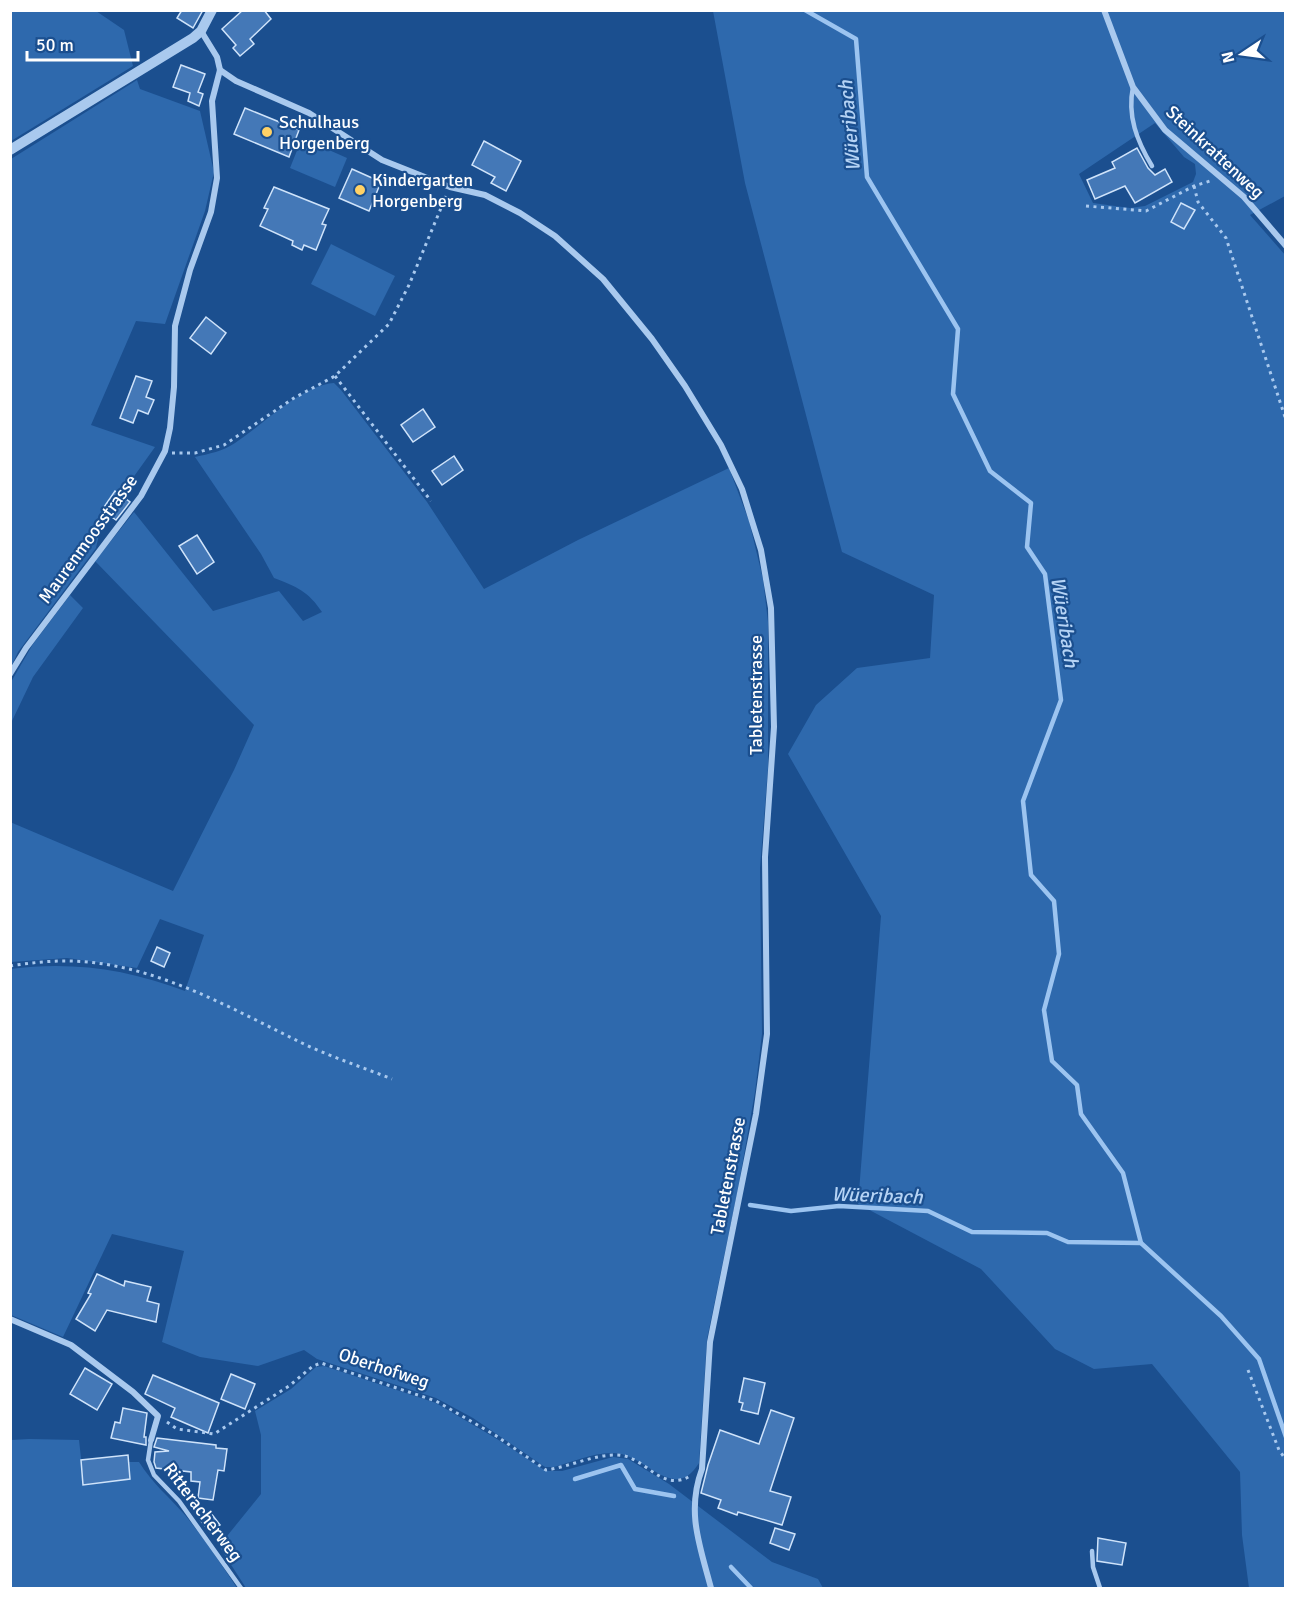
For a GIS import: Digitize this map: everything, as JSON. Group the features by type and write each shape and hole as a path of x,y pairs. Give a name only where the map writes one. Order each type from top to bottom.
{"street":[{"path":"10,150 201,31 213,10"},
{"name":"Steinkrattenweg","path":"1104,10 1133,87 1165,130 1244,197 1286,246"},
{"path":"201,31 217,57 220,70"},
{"name":"Tabletenstrasse","path":"220,70 236,81 309,113 382,160 450,187 485,195 520,213 555,236 603,279 652,339 685,386 721,445 742,489 761,550 771,608 774,727 765,858 766,1034 756,1114 710,1342 702,1469 693,1510 695,1528 711,1588"},
{"name":"Maurenmoosstrasse","path":"10,674 26,648 141,496 165,451 174,387 175,326 190,270 211,212 218,178 212,101 220,70"},
{"path":"10,1319 71,1345 133,1392 158,1416"},
{"name":"Ritteracherweg","path":"151,1440 158,1416"}],"lane":[{"path":"1133,87 1131,97 1133,126 1138,142 1152,166"},
{"name":"Ritteracherweg","path":"151,1440 147,1461 154,1475 179,1501 242,1588"},
{"path":"1092,1551 1093,1567 1100,1588"}],"path":[{"path":"1086,206 1146,211 1194,186 1220,178"},
{"path":"1194,186 1198,202 1226,238 1286,420"},
{"path":"165,451 177,454 195,453 224,445 294,398 335,376 389,324 409,285 450,187"},
{"path":"335,376 431,501"},
{"path":"10,966 67,961 138,971 244,1013 305,1044 392,1079"},
{"name":"Oberhofweg","path":"158,1416 177,1430 214,1434 289,1386 313,1366 321,1363 436,1401 495,1435 546,1470 562,1468 610,1454 628,1457 675,1482 702,1469"},
{"path":"1248,1370 1278,1450 1286,1460"}],"shaded area":[{"path":"11,10 96,11 124,30 133,66 11,141"},
{"path":"713,11 1285,11 1285,196 1250,215 1286,256 1285,1588 1249,1588 1242,1535 1240,1472 1152,1364 1094,1369 1055,1349 981,1269 858,1204 881,916 788,754 816,705 857,668 930,658 934,595 842,552 745,183","holes":["1155,123 1184,157 1195,164 1196,174 1193,182 1145,206 1130,208 1093,203 1079,174"]},
{"path":"137,80 140,89 200,111 214,172 205,211 165,324 136,321 91,425 155,447 102,521 96,548 18,652 11,667 11,159"},
{"path":"302,138 347,158 335,187 290,168"},
{"path":"331,244 395,276 375,316 311,284"},
{"path":"334,383 427,502 484,589 578,540 729,468 749,521 763,579 768,622 768,768 760,868 762,1034 755,1092 738,1189 707,1339 699,1463 689,1474 680,1479 659,1474 626,1455 614,1453 599,1454 554,1467 545,1467 473,1418 436,1398 317,1359 304,1350 258,1366 200,1357 162,1342 184,1251 112,1234 63,1337 11,1315 10,969 55,966 99,969 142,977 185,991 204,935 160,919 137,968 67,958 11,962 10,822 173,891 254,725 95,561 134,512 213,611 279,591 303,621 322,612 301,590 274,578 261,554 195,457 230,446 296,398 321,385"},
{"path":"70,595 83,608 33,677 11,723 11,682 33,644"},
{"path":"324,1366 436,1403 546,1471 562,1471 613,1457 628,1459 669,1484 772,1562 818,1579 823,1588 246,1588 219,1546 261,1494 261,1435 255,1411 291,1389 316,1367"},
{"path":"11,1440 79,1440 84,1485 130,1479 128,1462 139,1462 192,1524 237,1588 11,1588"}],"building":[{"path":"182,10 203,10 193,28 177,18"},
{"path":"243,10 264,10 271,19 250,39 254,44 240,56 233,48 236,45 222,29"},
{"path":"181,65 205,74 198,92 203,94 199,106 188,101 190,93 173,87"},
{"name":"Schulhaus Horgenberg","path":"245,108 299,130 289,157 234,134"},
{"path":"484,141 521,161 506,191 491,183 495,177 472,165"},
{"path":"1137,148 1148,168 1155,175 1165,169 1172,182 1135,203 1125,186 1095,199 1087,180 1115,168 1112,162"},
{"name":"Kindergarten Horgenberg","path":"352,169 381,182 369,211 339,198"},
{"path":"274,187 329,209 322,224 326,225 316,250 304,245 302,250 292,245 293,241 260,226 268,209 264,208"},
{"path":"1181,203 1195,210 1184,229 1171,222"},
{"path":"206,317 226,333 211,354 190,338"},
{"path":"136,376 152,381 146,397 154,400 148,414 138,410 133,423 120,418"},
{"path":"423,409 435,427 413,442 401,425"},
{"path":"454,456 463,470 442,485 432,471"},
{"path":"115,491 130,502 116,520 102,510"},
{"path":"197,535 214,562 197,574 179,546"},
{"path":"157,947 170,953 164,967 151,961"},
{"path":"97,1274 124,1286 125,1281 151,1287 147,1301 159,1304 156,1322 107,1310 95,1331 76,1319 91,1294 88,1293"},
{"path":"85,1368 112,1384 97,1410 70,1394"},
{"path":"231,1374 255,1384 245,1409 221,1399"},
{"path":"153,1375 219,1403 208,1433 171,1417 175,1408 145,1394"},
{"path":"744,1378 765,1383 758,1414 741,1410 743,1403 739,1402"},
{"path":"123,1408 147,1413 144,1437 146,1437 146,1445 111,1438 115,1422 120,1423"},
{"path":"771,1410 794,1418 770,1491 791,1497 782,1525 738,1512 737,1515 718,1508 721,1500 701,1493 720,1430 759,1444"},
{"path":"157,1438 216,1445 216,1448 227,1449 224,1471 218,1470 213,1500 198,1498 200,1482 191,1481 191,1472 156,1468 155,1452 169,1451 154,1447"},
{"path":"128,1455 130,1479 83,1485 81,1460"},
{"path":"210,1512 220,1525 211,1533 200,1520"},
{"path":"775,1528 795,1534 789,1550 770,1543"},
{"path":"1098,1538 1126,1543 1122,1565 1097,1561"}],"waterway":[{"name":"Wüeribach","path":"805,10 856,39 867,177 958,329 953,394 990,471 1031,503 1027,547 1045,574 1061,700 1023,801 1031,875 1054,901 1059,954 1044,1010 1052,1061 1077,1085 1081,1114 1123,1173 1141,1243 1221,1316 1259,1359 1286,1437"},
{"name":"Wüeribach","path":"750,1205 791,1211 839,1206 928,1211 972,1232 1047,1233 1068,1242 1141,1243"},
{"path":"575,1479 621,1465 635,1489 674,1496"},
{"path":"731,1567 751,1588"}],"place":[{"name":"Schulhaus Horgenberg","path":"267,132"},
{"name":"Kindergarten Horgenberg","path":"360,190"}]}
